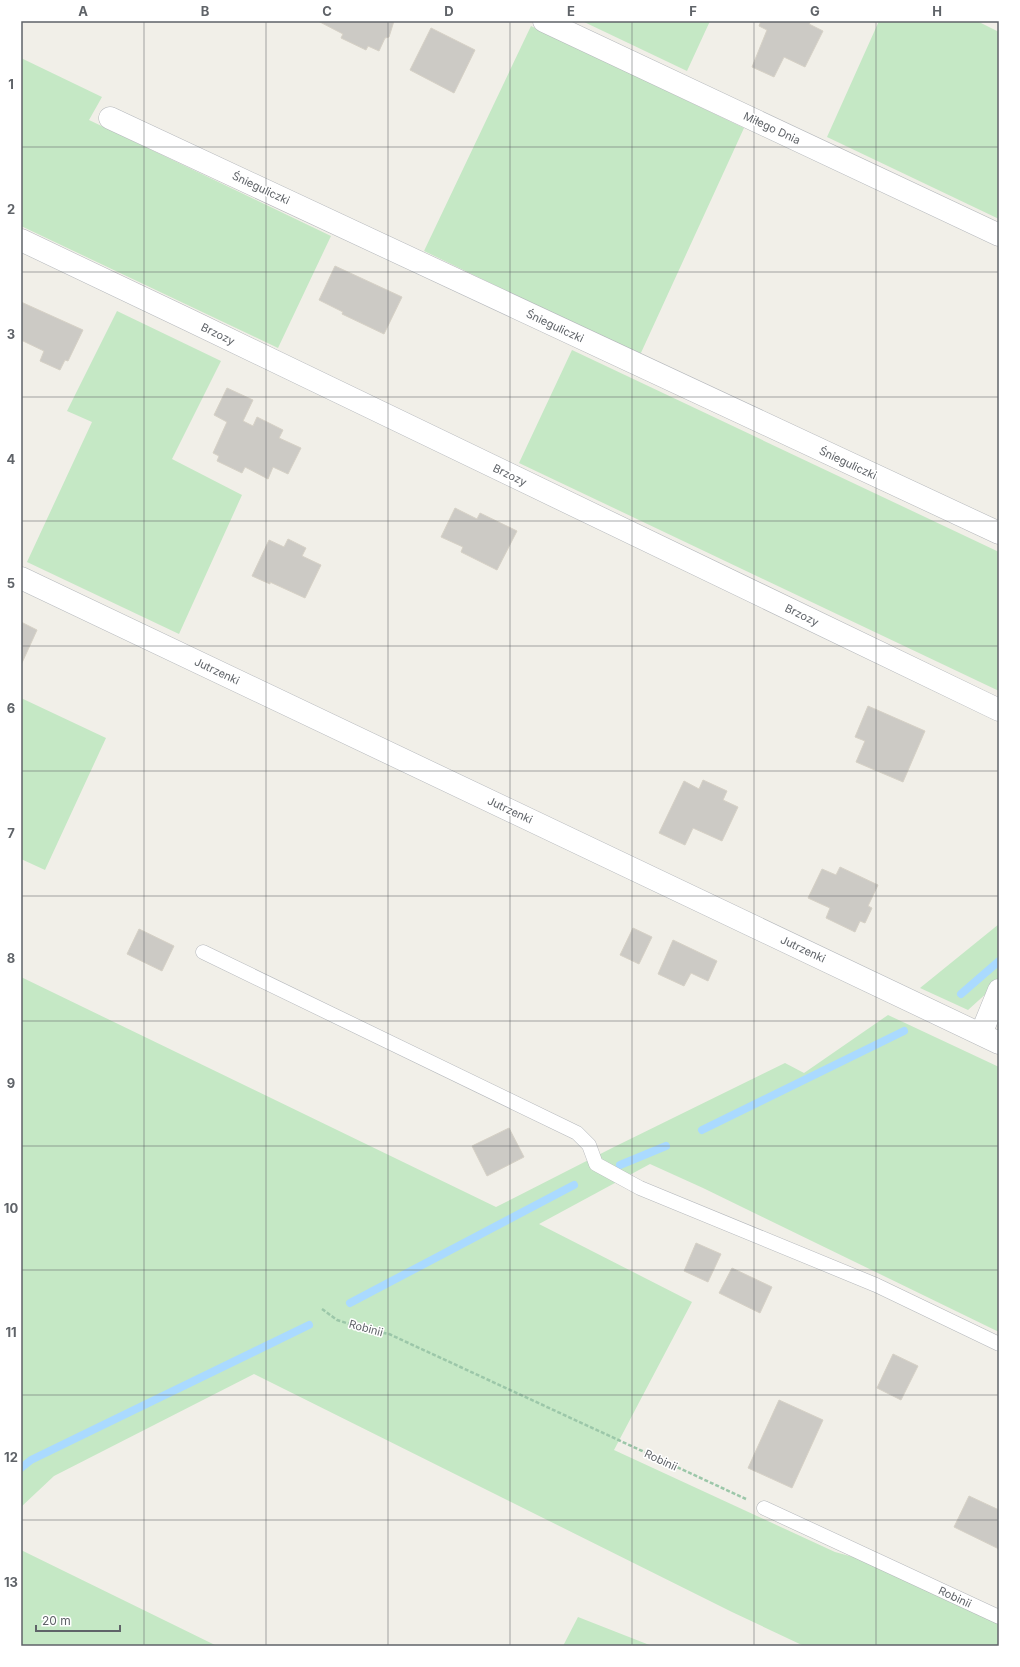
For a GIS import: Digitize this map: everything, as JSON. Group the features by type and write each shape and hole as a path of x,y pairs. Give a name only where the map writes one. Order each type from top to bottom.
{"street":[{"name":"Miłego Dnia","path":"544,21 999,235"},
{"name":"Śnieguliczki","path":"110,118 999,533"},
{"name":"Brzozy","path":"21,240 999,710"},
{"name":"Jutrzenki","path":"21,578 990,1038"},
{"path":"990,1038 999,990"}],"lane":[{"path":"203,952 577,1133 589,1145 596,1164 640,1188 876,1285 999,1344"},
{"name":"Robinii","path":"764,1508 999,1617"}],"path":[{"name":"Robinii","path":"322,1309 337,1320 368,1330 389,1334 764,1508"}],"green space":[{"path":"582,21 710,21 687,71"},
{"path":"879,21 977,21 999,32 999,219 827,137"},
{"path":"531,26 744,128 640,355 424,251"},
{"path":"21,58 102,97 89,120 331,236 278,348 21,226"},
{"path":"117,311 221,361 172,459 242,495 179,634 27,562 92,422 67,411"},
{"path":"572,350 999,552 999,691 519,463"},
{"path":"21,698 106,738 45,870 21,859"},
{"path":"999,924 999,982 968,1010 920,988"},
{"path":"21,977 496,1207 785,1063 804,1073 888,1015 999,1067 999,1332 703,1188 650,1164 539,1224 692,1302 614,1450 835,1552 864,1560 999,1624 999,1646 804,1646 732,1612 254,1374 54,1476 21,1507"},
{"path":"21,1550 217,1646 21,1646"},
{"path":"578,1617 652,1646 563,1646"}],"building":[{"path":"318,21 394,21 389,37 385,38 379,51 368,46 366,50 341,38 343,34"},
{"path":"761,21 811,21 809,24 823,31 805,67 784,57 774,77 752,67 767,30 759,26"},
{"path":"431,28 475,50 454,93 410,70"},
{"path":"335,266 402,297 384,334 342,314 343,312 319,300"},
{"path":"21,302 83,330 68,361 65,360 60,370 40,361 44,351 21,340"},
{"path":"227,388 253,400 243,421 253,426 257,417 283,430 279,438 301,448 288,474 273,467 268,479 245,467 242,473 217,461 219,456 213,453 227,422 214,415"},
{"path":"455,508 477,519 480,513 517,531 497,570 461,552 463,547 441,537"},
{"path":"288,539 306,548 302,556 321,565 305,598 270,582 270,584 252,576 269,540 284,547"},
{"path":"21,622 37,630 21,665"},
{"path":"868,706 925,731 903,782 856,762 865,741 855,737"},
{"path":"703,780 727,791 723,800 738,807 722,841 693,828 685,845 659,833 684,781 699,789"},
{"path":"840,867 878,885 868,906 872,908 865,923 860,921 855,932 826,918 830,908 808,898 822,869 836,875"},
{"path":"633,928 652,937 639,964 620,955"},
{"path":"139,929 174,946 162,971 127,954"},
{"path":"673,940 717,961 708,981 691,973 684,986 658,974"},
{"path":"509,1128 524,1157 487,1176 472,1146"},
{"path":"696,1243 721,1254 708,1282 684,1271"},
{"path":"732,1268 772,1287 760,1313 719,1293"},
{"path":"893,1354 918,1366 901,1400 877,1388"},
{"path":"779,1400 823,1420 792,1488 748,1468"},
{"path":"969,1496 999,1510 999,1549 954,1527"}],"waterway":[{"path":"961,994 999,961"},
{"path":"702,1130 904,1031"},
{"path":"620,1165 666,1146"},
{"path":"350,1303 574,1185"},
{"path":"21,1468 31,1460 309,1325"}]}
